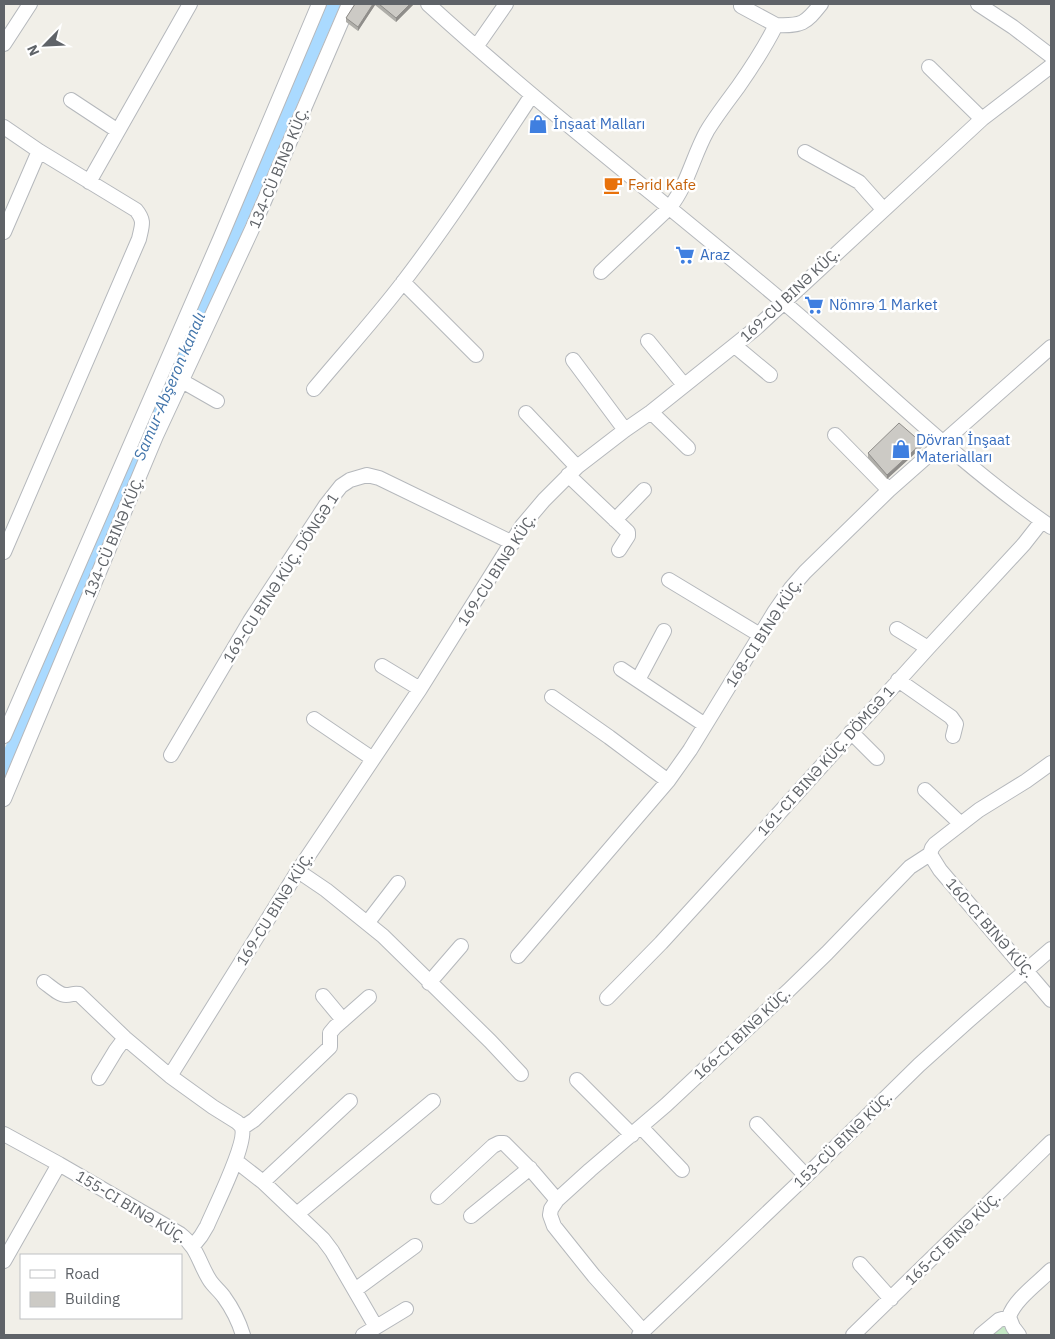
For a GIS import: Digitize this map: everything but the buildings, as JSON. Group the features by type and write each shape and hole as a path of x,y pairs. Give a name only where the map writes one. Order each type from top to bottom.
{"street":[{"path":"4,44 30,4"},
{"path":"89,182 190,4"},
{"path":"4,736 220,240 319,4"},
{"name":"134-CÜ BINƏ KÜÇ.","path":"4,799 156,436 257,218 349,4"},
{"path":"428,4 532,94 784,302 943,442 1046,524"},
{"path":"476,47 506,4"},
{"path":"742,6 776,25 796,26 810,18 821,4"},
{"path":"978,4 1014,27 1051,56"},
{"path":"601,272 670,207 678,197 684,187 702,140 711,124 761,53 776,25"},
{"name":"169-CU BINƏ KÜÇ.","path":"170,1076 298,871 420,689 522,526 544,500 572,471 651,412 755,329 982,118 1051,66"},
{"path":"929,67 982,118"},
{"path":"314,389 403,282 476,179 532,94"},
{"path":"72,100 118,131"},
{"path":"4,127 39,151 136,210 142,217 139,238 4,552"},
{"path":"4,232 39,151"},
{"path":"804,152 859,182 883,209"},
{"path":"403,282 476,355"},
{"path":"648,341 684,385"},
{"path":"735,346 770,375"},
{"name":"168-CI BINƏ KÜÇ.","path":"518,956 668,782 690,750 760,635 791,588 805,572 889,490 1051,347"},
{"path":"573,360 625,430"},
{"path":"182,380 217,401"},
{"path":"651,412 688,448"},
{"path":"526,413 572,471 628,532 628,536 619,550"},
{"path":"835,435 889,490"},
{"name":"169-CU BINƏ KÜÇ. DÖNGƏ 1","path":"171,755 250,621 326,504 341,486 350,480 367,475 380,478 513,542"},
{"path":"615,520 644,490"},
{"name":"161-CI BINƏ KÜÇ. DÖMGƏ 1","path":"607,998 661,943 898,680 1024,544 1046,524"},
{"path":"669,580 760,635"},
{"path":"897,629 928,648"},
{"path":"638,680 664,631"},
{"path":"382,666 420,689"},
{"path":"621,669 705,725"},
{"path":"898,680 951,718 956,724 953,736"},
{"path":"552,696 668,782"},
{"path":"314,719 372,758"},
{"path":"851,732 877,758"},
{"path":"641,1333 554,1226 550,1215 551,1209 557,1200 637,1131 790,989 910,867 930,854 935,844 979,810 1051,763"},
{"path":"925,790 962,824"},
{"path":"930,854 940,870 1051,1000"},
{"path":"298,871 368,922 490,1041 521,1074"},
{"path":"368,922 398,883"},
{"path":"429,983 461,946"},
{"name":"153-CÜ BINƏ KÜÇ.","path":"641,1333 968,1020 1051,949"},
{"path":"44,982 60,994 79,994 125,1038 170,1076 213,1108 237,1122 242,1128 236,1161 207,1226 193,1246"},
{"path":"323,996 343,1020"},
{"path":"242,1128 254,1120 330,1047 330,1033 369,997"},
{"path":"99,1078 125,1038"},
{"path":"577,1080 682,1170"},
{"path":"263,1182 350,1101"},
{"path":"297,1214 433,1102"},
{"path":"757,1124 806,1176"},
{"name":"155-CI BINƏ KÜÇ.","path":"4,1135 59,1164 180,1234 193,1246 209,1280 225,1298 235,1315 241,1334"},
{"name":"165-CI BINƏ KÜÇ.","path":"853,1335 1051,1142"},
{"path":"438,1197 493,1146 504,1143 530,1168 557,1200"},
{"path":"236,1161 263,1182 323,1239 332,1251 376,1328"},
{"path":"4,1261 59,1164"},
{"path":"471,1216 530,1168"},
{"path":"355,1290 416,1246"},
{"path":"860,1264 891,1299"},
{"path":"1019,1335 1013,1327 1010,1317 1011,1310 1051,1270"},
{"path":"363,1335 406,1310"},
{"path":"981,1335 999,1320 1010,1317"}],"green space":[{"path":"1001,1324 1012,1335 990,1335"}],"waterway":[{"name":"Samur-Abşeron kanalı","path":"4,768 333,4"}],"place":[{"name":"İnşaat Malları","path":"538,124"},
{"name":"Fərid Kafe","path":"613,185"},
{"name":"Araz","path":"685,255"},
{"name":"Nömrə 1 Market","path":"814,305"},
{"name":"Dövran İnşaat Materialları","path":"901,449"}]}
